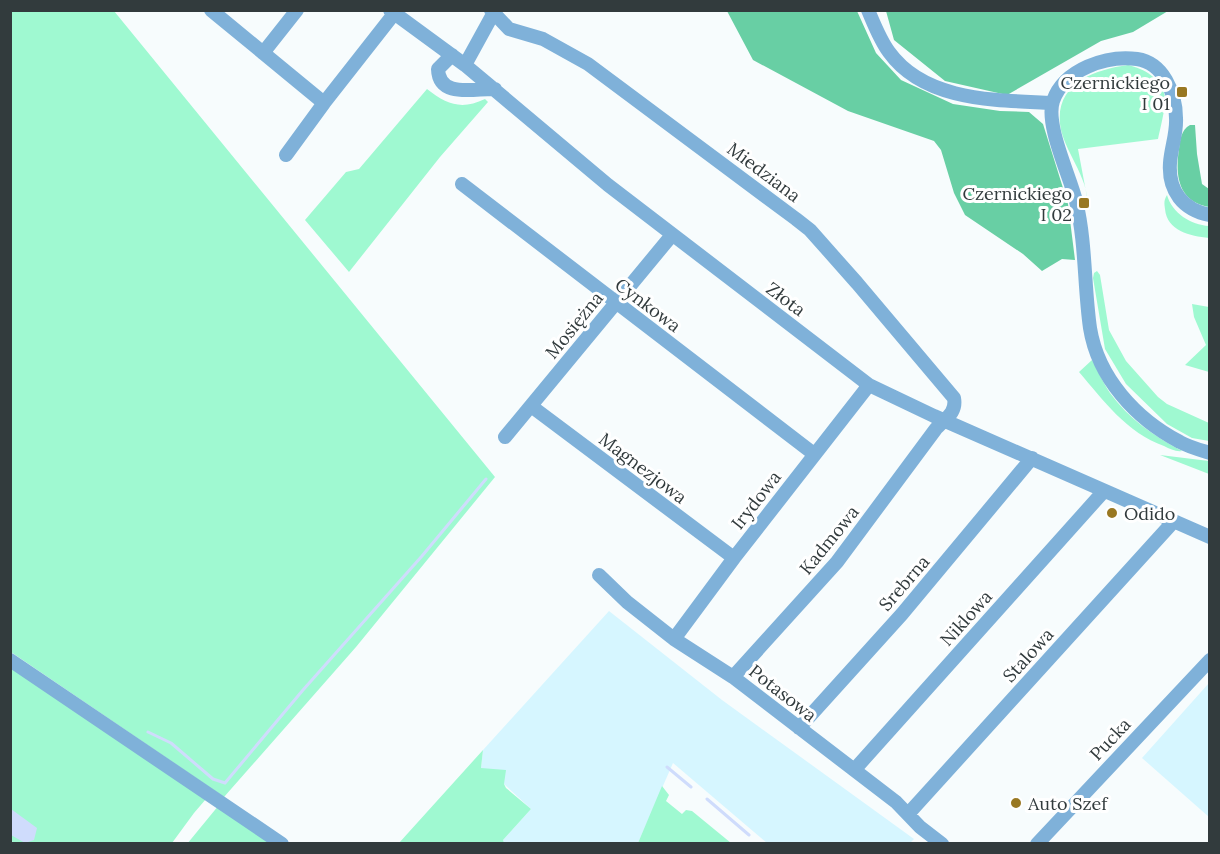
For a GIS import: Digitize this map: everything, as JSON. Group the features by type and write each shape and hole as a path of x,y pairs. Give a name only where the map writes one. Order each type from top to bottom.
{"street":[{"path":"263,53 297,10"},
{"path":"868,10 888,52 916,77 933,86 957,94 984,99 1052,103"},
{"path":"285,155 394,12"},
{"name":"Złota","path":"394,12 495,89 608,185 869,384 884,393 1209,537"},
{"path":"465,65 492,12"},
{"name":"Miedziana","path":"492,12 509,29 543,39 588,64 810,230 949,391 955,405 952,414 945,420"},
{"path":"220,13 263,53 324,103"},
{"path":"452,55 438,69 443,85 453,89 495,89"},
{"path":"1209,215 1187,207 1172,182 1170,165 1176,120 1173,93 1162,73 1151,63 1122,58 1102,62 1068,79 1052,103 1054,129 1080,219 1091,331 1105,370 1130,406 1158,429 1181,444 1209,453"},
{"name":"Cynkowa","path":"462,184 814,454"},
{"name":"Mosiężna","path":"505,437 672,235"},
{"name":"Irydowa","path":"674,639 869,384"},
{"name":"Magnezjowa","path":"531,406 734,558"},
{"name":"Kadmowa","path":"733,677 837,562 935,430 945,420"},
{"name":"Srebrna","path":"799,728 902,614 1032,458"},
{"name":"Niklowa","path":"855,769 1104,491"},
{"name":"Stalowa","path":"909,813 1174,521"},
{"name":"Potasowa","path":"599,575 627,602 674,639 733,677 855,769 942,843"},
{"path":"10,660 282,843"},
{"name":"Pucka","path":"1036,843 1209,660"}],"shaded area":[{"path":"609,611 722,700 914,839 909,844 767,843 673,763 638,843 504,843 503,840 531,809 504,784 481,768 483,750"},
{"path":"1209,683 1209,817 1142,758"},
{"path":"11,809 37,828 34,840 25,843 11,835"}],"green space":[{"path":"10,11 114,11 495,477 356,647 224,797 11,652"},
{"path":"727,11 857,11 876,53 901,80 953,104 1000,111 1029,112 1043,124 1068,204 1075,260 1062,259 1042,271 1023,254 965,215 954,193 941,150 934,141 848,111 753,60"},
{"path":"886,11 1168,11 1133,32 1101,41 1007,95 945,81 894,40"},
{"path":"1128,65 1140,69 1156,80 1165,97 1158,139 1078,149 1085,188 1061,130 1060,114 1063,102 1078,82 1089,76 1114,67"},
{"path":"427,89 441,99 455,104 469,104 485,99 488,102 440,157 349,272 305,220 346,172 359,169"},
{"path":"1190,125 1195,125 1202,184 1209,189 1209,207 1191,199 1181,186 1179,178 1178,159 1181,139 1183,132"},
{"path":"1167,195 1173,207 1183,217 1209,226 1209,238 1187,234 1170,223 1165,207"},
{"path":"1097,271 1100,275 1109,330 1126,361 1167,404 1209,423 1209,441 1192,438 1167,424 1126,384 1105,349 1093,278"},
{"path":"1192,304 1209,307 1209,372 1185,365 1206,345 1194,317"},
{"path":"1092,360 1107,389 1125,411 1152,433 1182,451 1173,450 1138,433 1117,415 1079,372"},
{"path":"1160,455 1209,461 1209,474"},
{"path":"10,665 206,799 172,843 16,844 11,841"},
{"path":"483,750 481,768 506,770 504,784 506,788 531,809 503,840 504,843 399,843"},
{"path":"662,786 669,795 666,801 682,814 686,810 692,811 731,843 638,843"},
{"path":"219,805 275,844 187,844"}],"waterway":[{"path":"148,732 171,743 213,779 225,783 486,479"},
{"path":"667,767 691,787"},
{"path":"707,799 749,835"}],"place":[{"name":"Czernickiego I 01","path":"1182,92"},
{"name":"Czernickiego I 02","path":"1084,203"},
{"name":"Odido","path":"1112,513"},
{"name":"Auto Szef","path":"1016,803"}]}
